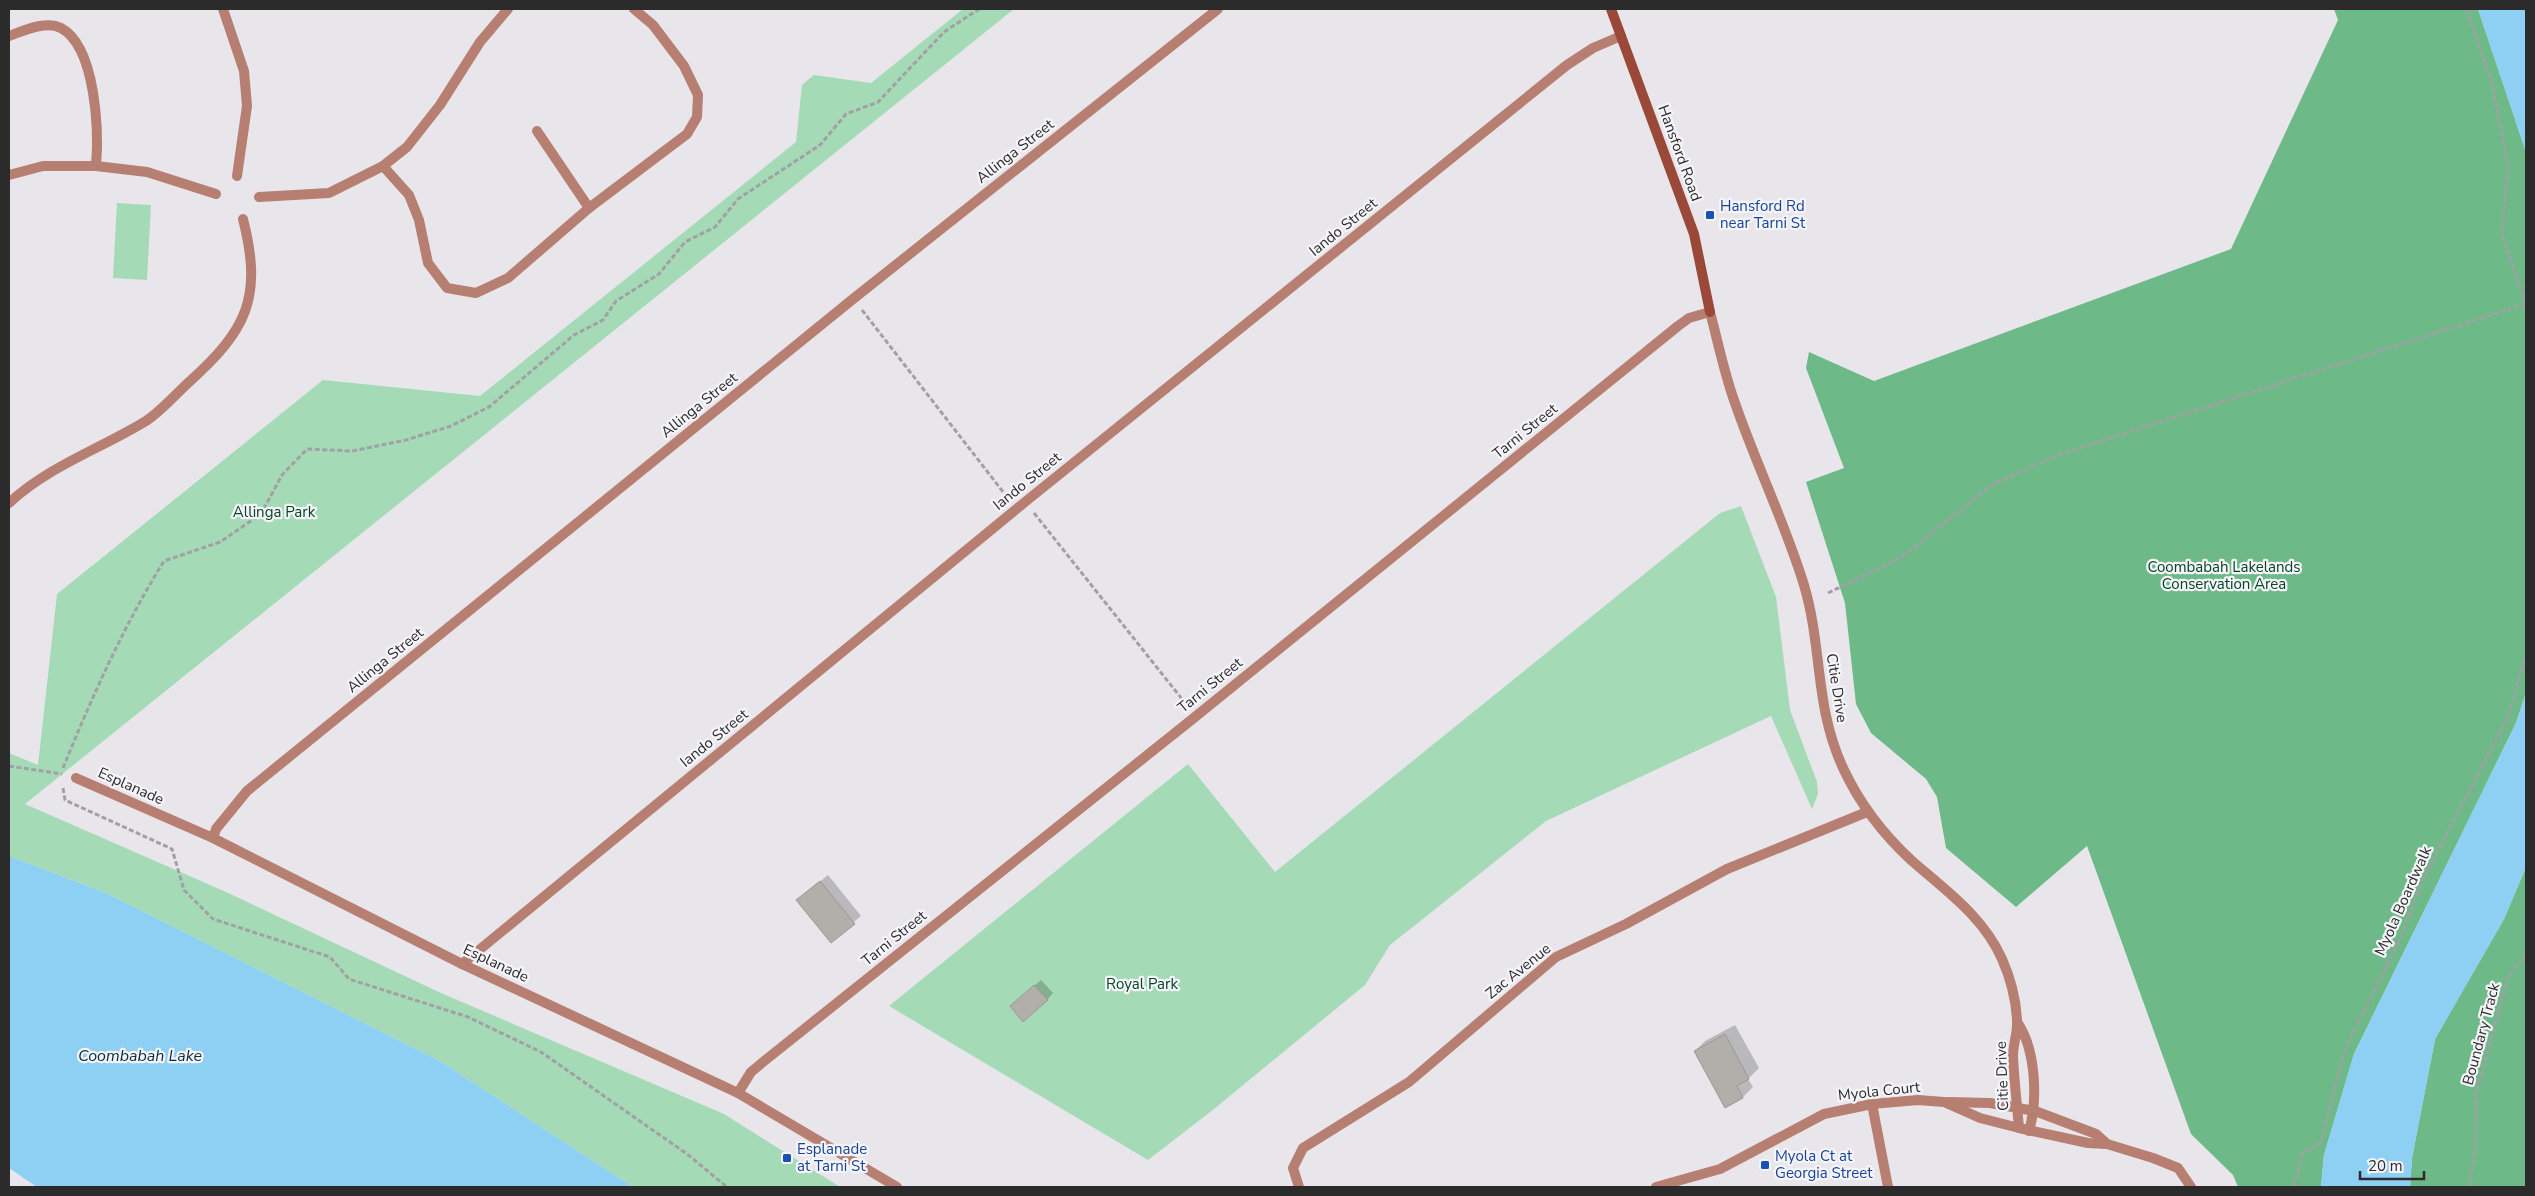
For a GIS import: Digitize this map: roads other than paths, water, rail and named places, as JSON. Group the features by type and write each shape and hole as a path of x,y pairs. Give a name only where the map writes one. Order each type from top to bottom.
{"street":[{"path":"223,9 244,71 247,106 237,176"},
{"path":"259,197 329,193 383,166 407,147 440,106 480,42 508,9"},
{"path":"383,166 409,195 419,220 428,264 447,288 476,293 508,278 590,208 687,134 697,116 698,95 684,66 653,25 634,9"},
{"name":"Allinga Street","path":"213,838 216,829 247,791 853,299 1218,9"},
{"name":"Hansford Road","path":"1611,9 1694,234 1710,312"},
{"path":"9,36 36,27 48,26 60,27 70,36 88,71 94,95 97,146 96,166"},
{"name":"Iando Street","path":"462,964 1025,502 1567,66 1593,48 1621,36"},
{"path":"536,131 590,208"},
{"path":"9,176 42,166 96,166 147,172 216,194"},
{"path":"9,503 59,466 147,420 217,356 240,325 248,303 251,280 249,248 243,219"},
{"name":"Tarni Street","path":"738,1093 751,1072 763,1062 1195,717 1678,326 1689,318 1710,312"},
{"name":"Citie Drive","path":"1710,312 1729,386 1804,585 1812,620 1820,696 1828,733 1845,772 1867,812 1897,846 1959,901 1981,924 2002,959 2011,987 2018,1022 2025,1035 2029,1052 2035,1110 2024,1129"},
{"name":"Esplanade","path":"76,778 213,838 462,964 738,1093 897,1187"},
{"name":"Zac Avenue","path":"1299,1187 1293,1168 1303,1148 1409,1082 1556,957 1626,924 1727,869 1867,812"},
{"name":"Citie Drive","path":"2018,1022 2013,1054 2017,1106 2024,1129"},
{"name":"Myola Court","path":"1656,1187 1720,1169 1824,1114 1872,1104 1918,1100 1944,1102 1980,1118 2088,1144 2107,1144 2178,1168 2191,1187"},
{"path":"1944,1102 1980,1102 2035,1110 2096,1134 2107,1144"},
{"path":"1872,1104 1888,1187"}],"water":[{"path":"2478,9 2526,9 2526,152"},
{"path":"2526,693 2526,867 2504,919 2435,1039 2412,1158 2410,1187 2321,1187 2324,1155 2354,1054 2516,723"},
{"name":"Coombabah Lake","path":"9,856 106,893 440,1061 633,1187 37,1187 9,1168"}],"place":[{"name":"Hansford Rd near Tarni St","path":"1710,215"},
{"name":"Esplanade at Tarni St","path":"787,1158"},
{"name":"Myola Ct at Georgia Street","path":"1765,1165"}],"park label":[{"name":"Allinga Park","path":"274,512"},
{"name":"Coombabah Lakelands Conservation Area","path":"2224,576"},
{"name":"Royal Park","path":"1142,984"}]}
